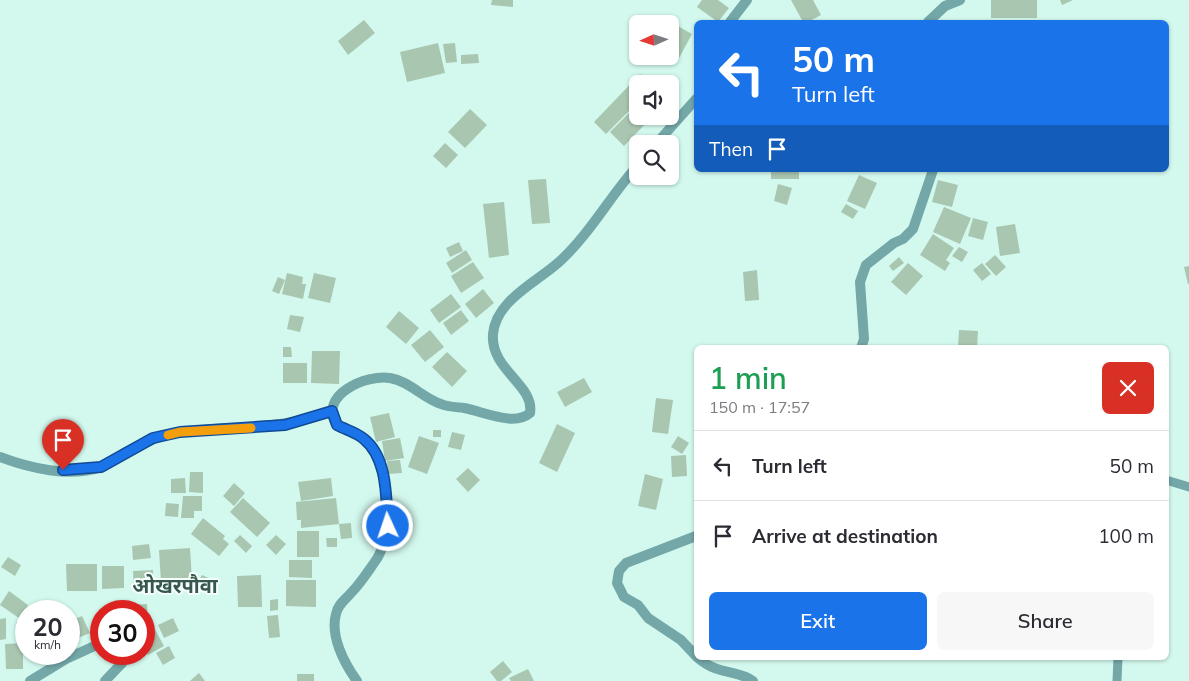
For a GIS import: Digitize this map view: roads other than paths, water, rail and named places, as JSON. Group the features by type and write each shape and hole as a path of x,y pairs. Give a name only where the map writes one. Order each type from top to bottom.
{"street":[{"path":"732,20 748,0"},
{"path":"930,20 945,6 960,0"},
{"path":"664,135 694,101"},
{"path":"862,345 864,339 860,282 866,265 894,243 903,239 913,229 932,172"},
{"path":"357,681 340,651 336,637 336,614 341,602 352,593 375,562 383,547 388,526 385,484 373,449 365,439 337,425 332,411 338,398 346,389 363,380 381,377 392,378 403,383 442,405 503,418 526,416 530,413 532,404 527,392 509,375 500,360 493,334 497,319 510,302 559,262 593,226 613,195 629,176"},
{"path":"0,457 25,466 44,470 81,470 101,467 153,438 180,432 285,425 332,411"},
{"path":"694,537 626,563 620,571 617,583 624,597 638,605 648,618 681,640 694,654"},
{"path":"30,681 66,659 90,648"},
{"path":"701,660 713,669 748,677 753,681"},
{"path":"105,681 120,665"}],"lane":[{"path":"1169,481 1189,487"},
{"path":"1117,681 1118,660"}],"district":[{"name":"ओखरपौवा","path":"175,585"}]}
